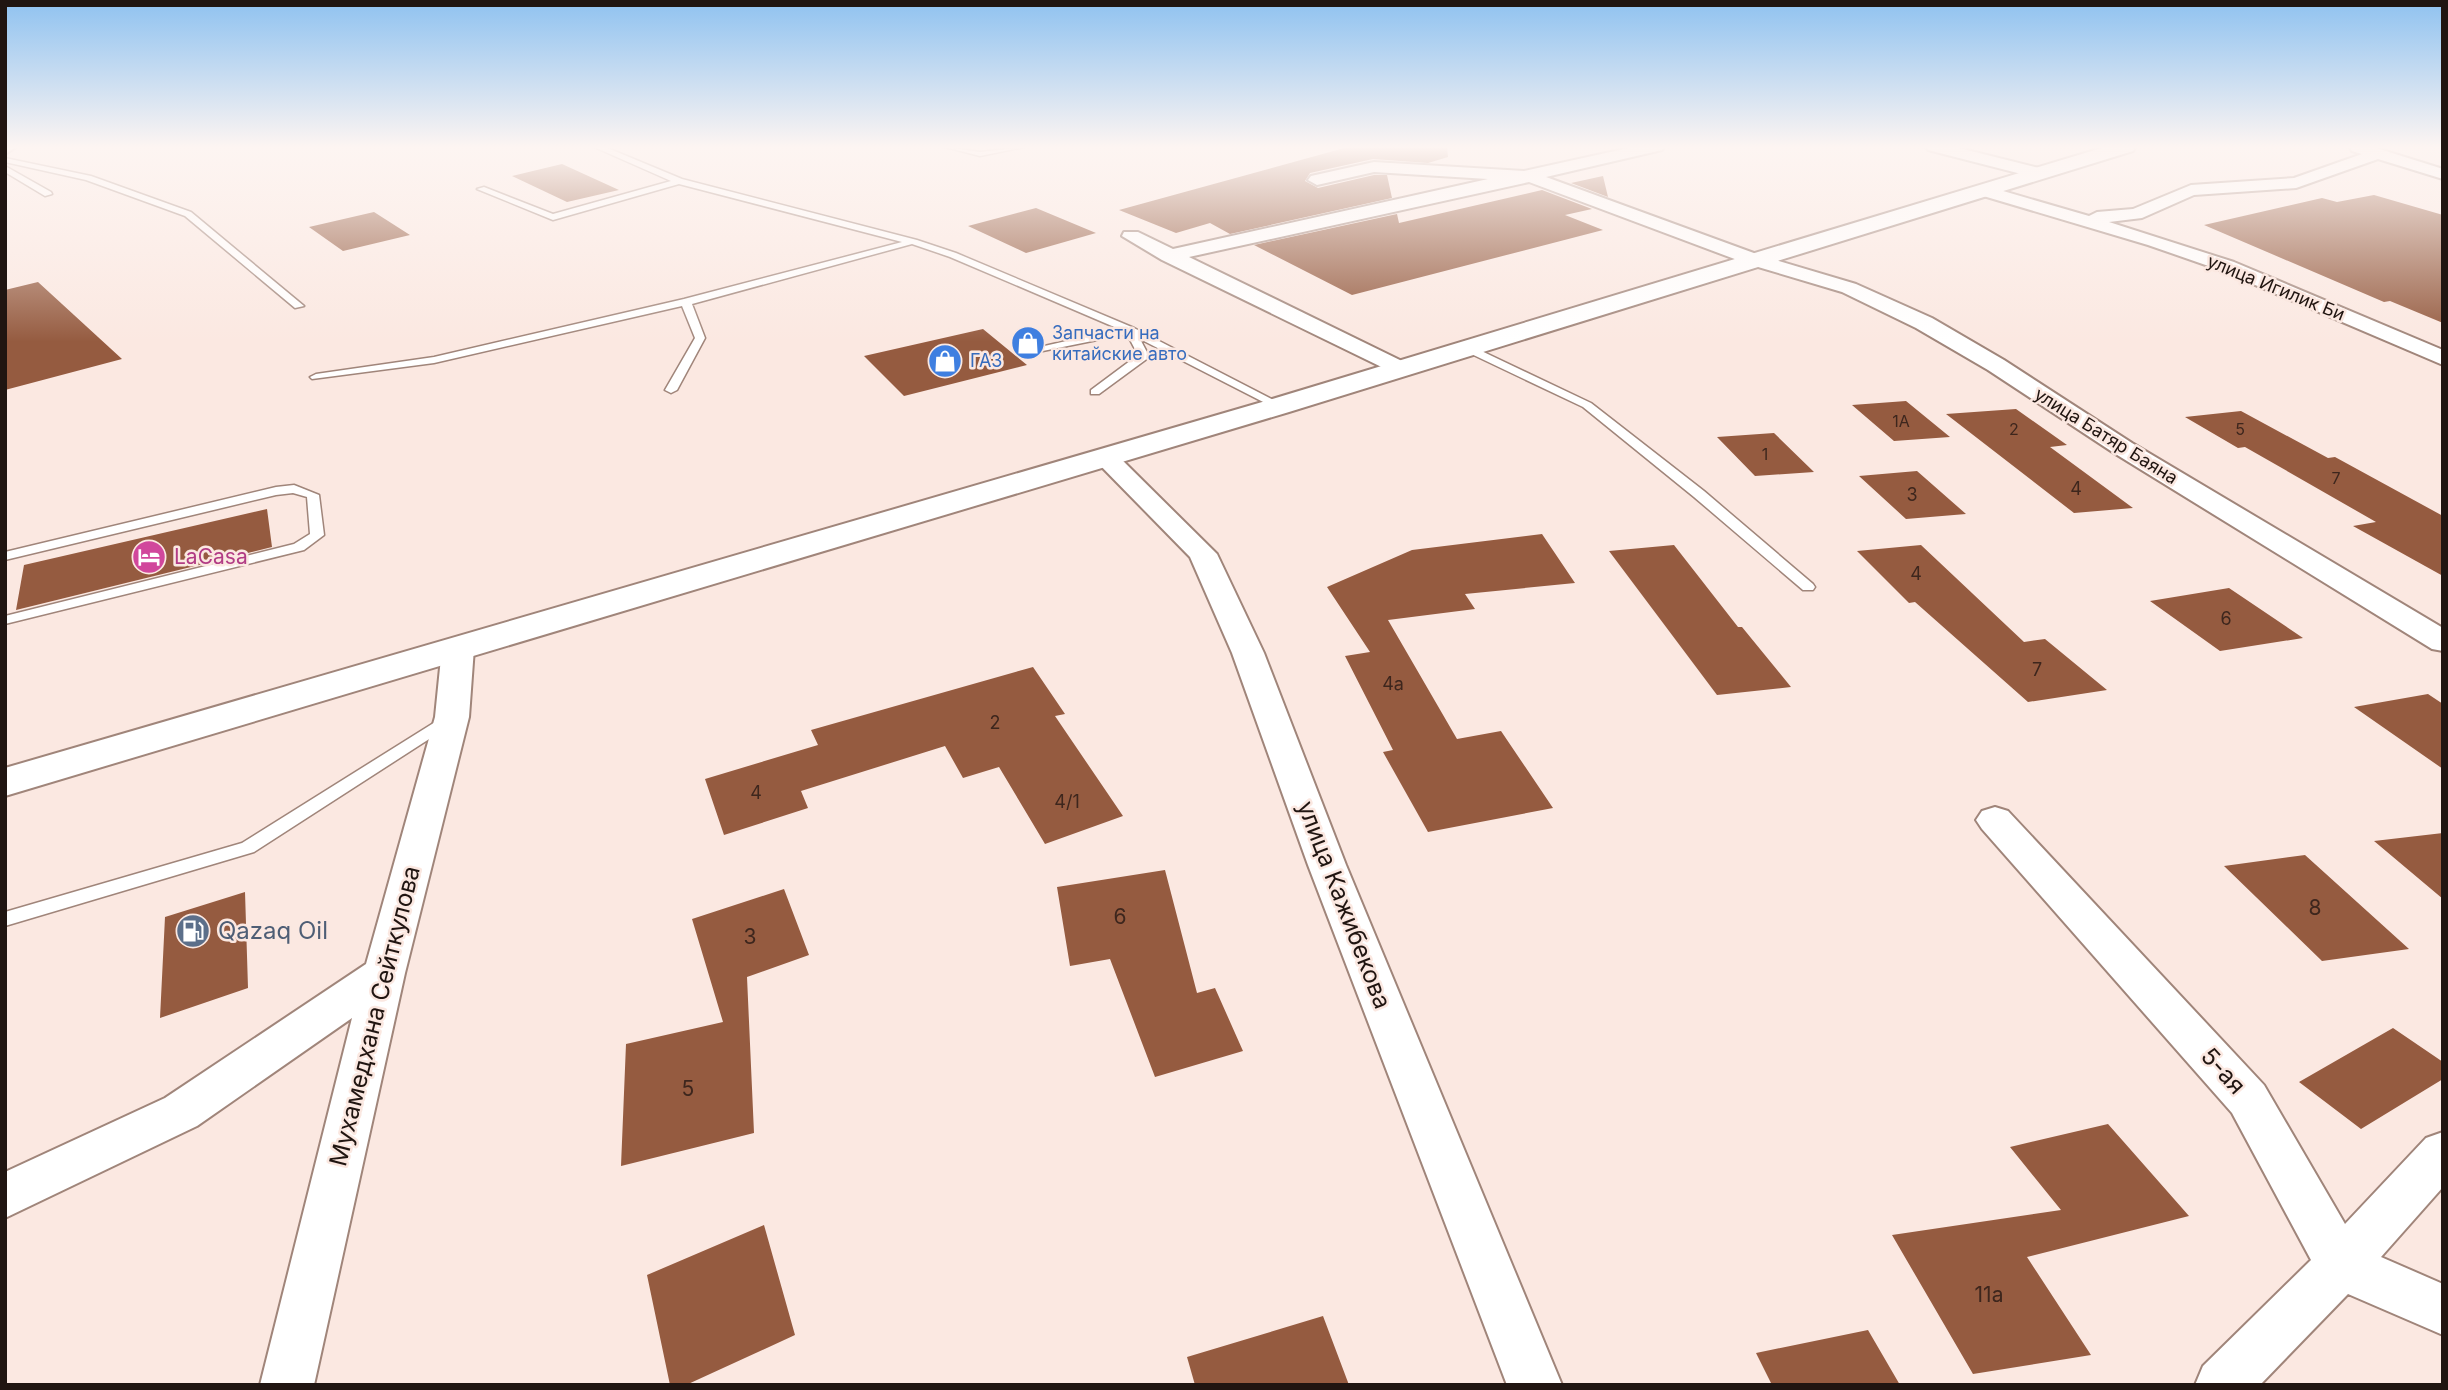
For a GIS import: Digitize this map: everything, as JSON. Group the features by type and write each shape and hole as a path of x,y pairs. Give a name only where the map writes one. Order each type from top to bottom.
{"main road":[{"path":"5,782 1279,406 1916,212"}],"street":[{"path":"1169,256 1371,212"},
{"name":"улица Батяр Баяна","path":"1625,212 1755,260 1849,288 1924,323 2329,575 2443,642"},
{"name":"улица Игилик Би","path":"2059,212 2227,267 2443,358"},
{"path":"2077,217 2141,212"},
{"path":"1131,236 1400,369"},
{"name":"улица Кажибекова","path":"1105,457 1203,554 1248,653 1327,865 1535,1385"},
{"name":"Мухамедхана Сейткулова","path":"287,1385 384,973 452,717 458,648"},
{"name":"5-ая","path":"1994,820 2248,1099 2342,1265"},
{"path":"5,1196 181,1112 384,973"},
{"path":"2222,1385 2342,1265 2443,1153"},
{"path":"2342,1265 2443,1310"}],"lane":[{"path":"182,212 299,306"},
{"path":"540,212 553,217 571,212"},
{"path":"798,212 953,255 1130,330 1279,406"},
{"path":"316,377 434,360 686,302 914,242"},
{"path":"671,390 700,338 686,302"},
{"path":"1022,355 1130,330"},
{"path":"1095,392 1144,356 1130,330"},
{"path":"1468,348 1587,405 1699,494 1808,587"},
{"path":"5,556 276,491 294,489 313,495 317,535 299,547 5,620"},
{"path":"5,919 248,848 452,717"}],"building":[{"path":"374,212 410,235 343,251 309,227"},
{"path":"1021,212 1045,212 1096,233 1026,253 968,226"},
{"path":"1124,212 1330,212 1230,234 1210,223 1176,233"},
{"path":"1447,212 1579,212 1565,215 1603,230 1352,295 1254,245 1397,214 1399,223"},
{"path":"2261,212 2432,212 2443,215 2443,323 2390,301 2384,302 2204,225"},
{"path":"38,282 122,359 5,390 5,290"},
{"name":"ГАЗ","path":"983,329 1027,365 904,396 864,356"},
{"path":"1906,401 1950,437 1894,441 1852,405"},
{"path":"2016,409 2067,445 2050,447 2133,508 2074,513 1946,414"},
{"path":"2241,411 2328,458 2335,457 2443,516 2443,576 2353,526 2376,522 2245,447 2238,448 2185,417"},
{"path":"1774,433 1814,472 1755,476 1717,437"},
{"path":"1917,471 1966,514 1906,519 1859,476"},
{"name":"LaCasa","path":"267,509 272,547 16,610 24,565"},
{"path":"1542,534 1575,583 1465,594 1475,609 1388,620 1457,739 1501,731 1553,808 1428,832 1383,752 1393,750 1345,656 1370,652 1327,587 1412,550"},
{"path":"1674,545 1738,627 1742,627 1791,687 1717,695 1609,551"},
{"path":"1921,545 2024,642 2045,639 2107,690 2028,702 1915,602 1909,603 1857,551"},
{"path":"2229,588 2303,638 2220,651 2150,601"},
{"path":"1033,667 1065,714 1055,716 1123,816 1045,844 999,767 963,778 945,746 801,791 808,808 724,835 705,779 818,745 811,730"},
{"path":"2428,694 2443,704 2443,769 2354,707"},
{"path":"2443,833 2443,899 2374,841"},
{"path":"2305,855 2409,949 2322,961 2224,866"},
{"path":"1165,870 1197,993 1215,988 1243,1051 1155,1077 1110,959 1070,966 1057,887"},
{"path":"784,889 809,955 747,977 754,1133 621,1166 626,1044 723,1022 692,919"},
{"path":"245,892 248,988 160,1018 165,917"},
{"path":"2393,1028 2443,1062 2443,1079 2361,1129 2299,1082"},
{"path":"2108,1124 2189,1216 2027,1257 2091,1355 1973,1374 1892,1235 2061,1210 2010,1147"},
{"path":"764,1225 795,1335 686,1385 670,1385 647,1275"},
{"path":"1323,1316 1349,1385 1195,1385 1187,1357"},
{"path":"1868,1330 1900,1385 1772,1385 1756,1353"}],"place":[{"name":"Запчасти на китайские авто","path":"1028,343"},
{"name":"ГАЗ","path":"945,361"},
{"name":"LaCasa","path":"149,557"},
{"name":"Qazaq Oil","path":"193,931"}]}
